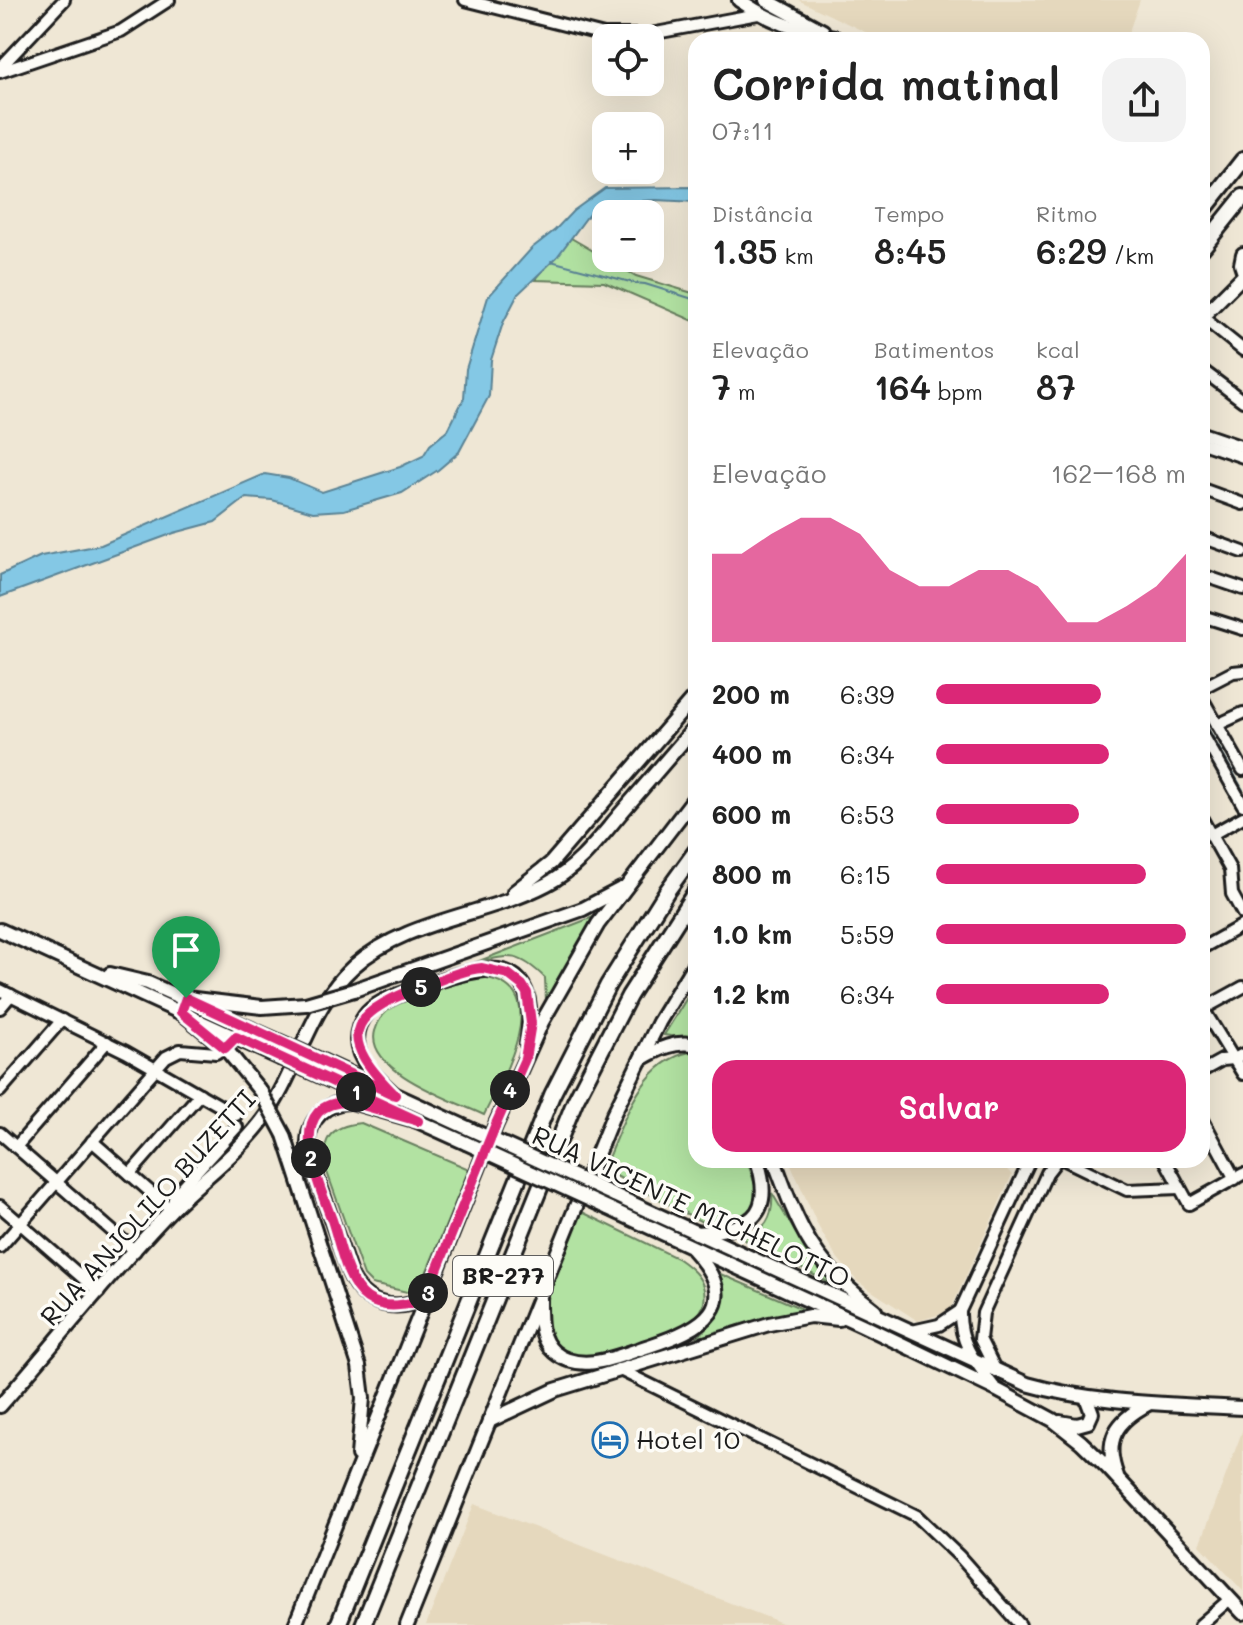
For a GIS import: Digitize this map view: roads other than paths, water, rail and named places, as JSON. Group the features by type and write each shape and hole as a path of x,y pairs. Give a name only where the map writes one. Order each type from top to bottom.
{"highway":[{"path":"1210,202 1243,160"},
{"path":"1210,238 1243,197"},
{"name":"BR-277","path":"338,1625 552,1095 608,985 688,862"},
{"name":"BR-277","path":"363,1625 575,1101 629,996 688,904"}],"main road":[{"path":"739,0 758,14 807,32"},
{"path":"766,0 825,32"},
{"path":"758,14 783,11"},
{"path":"1210,308 1243,273 1243,254"},
{"path":"502,901 551,863 688,707"},
{"name":"RUA ANJOLILO BUZETTI","path":"1,1402 171,1210 239,1147 266,1115 287,1081 323,1005 350,970 397,939 544,886 571,868 688,735"},
{"path":"295,1625 525,1059 579,955 688,806"},
{"path":"355,1474 363,1398 359,1366 284,1135 261,1092 225,1048 181,1012 186,998 262,1007 306,1004 583,909 627,886"},
{"name":"RUA VICENTE MICHELOTTO","path":"0,930 853,1321 1053,1420 1081,1442 1118,1479 1243,1613"},
{"path":"395,1095 370,1070 361,1055 357,1039 362,1021 384,1002 466,971 482,968 501,971 522,985 531,1011 525,1059"},
{"name":"RUA VICENTE MICHELOTTO","path":"91,970 134,978 186,998 995,1370 1046,1389 1086,1397 1243,1408"},
{"path":"407,1625 599,1149 639,1061 688,975"},
{"path":"639,1061 673,1045 688,1043"},
{"path":"418,1121 352,1102 342,1102 318,1115 308,1142 312,1164 354,1283 372,1301 389,1305 406,1304 426,1297"},
{"path":"696,1233 737,1228 756,1214 762,1188 758,1168"},
{"path":"777,1168 794,1213 818,1256 851,1292 893,1324"},
{"path":"540,1291 541,1330 549,1347 575,1361 608,1359 677,1336 708,1317 716,1298 713,1279 688,1245"},
{"path":"406,1304 417,1321"},
{"path":"489,1421 542,1394 782,1320 810,1316 853,1321"},
{"path":"1053,1420 1077,1425 1088,1422 1092,1409 1086,1397"},
{"path":"1118,1479 1112,1458 1113,1436 1126,1417 1150,1403"}],"street":[{"path":"0,70 64,0"},
{"path":"0,70 121,31 169,0"},
{"path":"465,0 604,35 645,35 758,14"},
{"path":"1210,323 1243,350"},
{"path":"1210,376 1243,401"},
{"path":"1210,436 1243,447"},
{"path":"1210,446 1243,457"},
{"path":"1210,492 1243,504"},
{"path":"1210,540 1243,552"},
{"path":"1210,578 1243,589"},
{"path":"1210,619 1243,629"},
{"path":"1210,684 1233,672 1243,671"},
{"path":"1210,712 1243,770"},
{"path":"1217,725 1243,713"},
{"path":"1210,747 1243,805"},
{"path":"1243,817 1211,835 1230,869 1232,894 1243,914"},
{"path":"1210,944 1243,925"},
{"path":"1210,1004 1243,987"},
{"path":"0,990 156,1068 200,1094 236,1121 175,1195 171,1210 92,1141"},
{"path":"0,1008 11,995"},
{"path":"1210,1017 1239,1056 1243,1074"},
{"path":"0,1091 62,1020"},
{"path":"0,1247 156,1068 175,1051 184,1049 212,1053 225,1048 236,1037"},
{"path":"16,1147 107,1042"},
{"path":"1210,1067 1239,1056"},
{"path":"130,1174 200,1094"},
{"path":"1169,1168 1189,1204 1239,1176 1210,1131"},
{"path":"0,1133 135,1251"},
{"path":"997,1390 975,1361 961,1334 960,1311 1026,1168"},
{"path":"1040,1168 1047,1173"},
{"path":"995,1370 983,1348 981,1321 1051,1168"},
{"path":"1082,1168 1127,1190 1180,1188"},
{"path":"0,1206 99,1292"},
{"path":"909,1331 939,1325 960,1311"},
{"path":"618,1369 917,1516 959,1556 1020,1625"},
{"path":"1200,1625 1230,1599"}],"water":[{"path":"688,187 688,202 592,200 592,213 557,257 518,294 503,323 491,360 489,396 459,452 438,470 402,493 344,510 313,512 272,500 246,498 215,522 174,533 0,597 0,575 41,556 101,545 265,474 289,478 322,492 400,467 423,456 430,445 448,430 464,398 466,369 488,297 532,248 573,211 605,188"}],"waterway":[{"path":"551,261 688,297"},
{"path":"1210,732 1243,790"}],"place":[{"name":"Hotel 10","path":"610,1440"}]}
